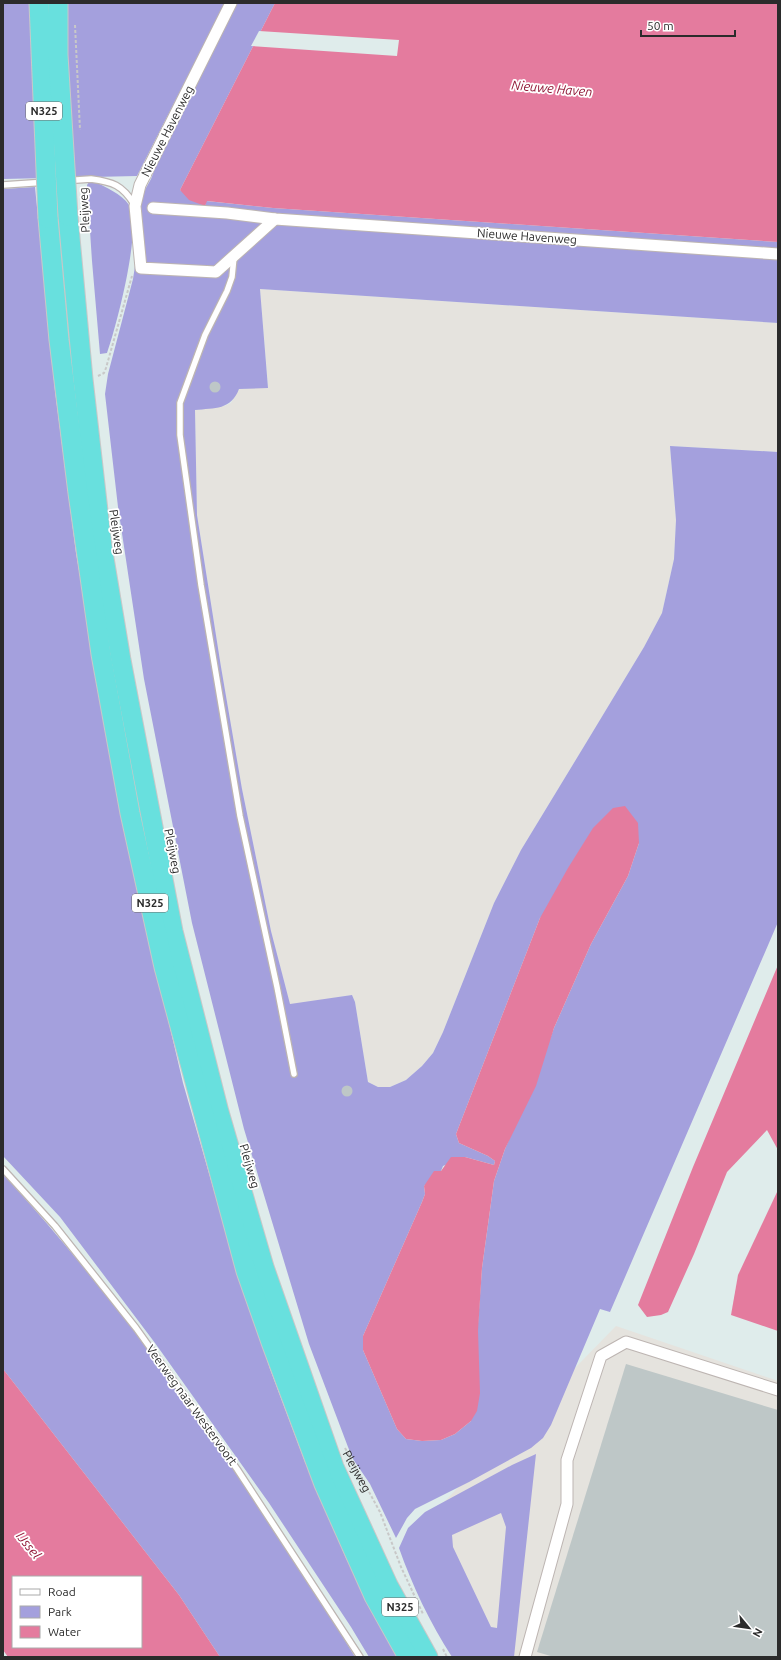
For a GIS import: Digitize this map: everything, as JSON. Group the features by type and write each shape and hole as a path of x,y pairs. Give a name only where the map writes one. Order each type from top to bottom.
{"highway":[{"name":"N325","path":"39,3 48,218 65,394 101,654 130,813 164,967 246,1271 271,1342 324,1484 374,1596 408,1657"},
{"name":"Pleijweg","path":"58,3 58,55 68,216 83,379 102,546 121,660 173,931 219,1112 264,1267 334,1467 388,1585 434,1652"}],"street":[{"name":"Nieuwe Havenweg","path":"141,268 135,206 140,185 231,3"},
{"name":"Nieuwe Havenweg","path":"154,208 227,213 275,219 778,254"},
{"path":"141,268 216,272 275,219"},
{"path":"525,1657 566,1504 567,1460 601,1356 626,1342 778,1390"}],"lane":[{"path":"3,185 91,179 101,180 122,188 135,206"},
{"path":"234,256 232,277 227,291 205,335 180,403 180,435 201,585 240,816 294,1074"},
{"name":"Veerweg naar Westervoort","path":"3,1169 55,1226 136,1328 238,1469 360,1657"}],"path":[{"path":"75,19 80,137"},
{"path":"97,368 98,376 104,373 132,274 134,270 141,268"},
{"name":"Pleijweg","path":"117,527 121,558"},
{"name":"Pleijweg","path":"344,1446 380,1512 401,1567 424,1615"},
{"path":"434,1652 447,1657"}],"shaded area":[{"path":"260,289 778,323 778,452 670,446 676,520 674,559 662,613 644,647 521,850 494,903 443,1032 433,1053 422,1066 406,1080 390,1087 378,1087 368,1082 355,1002 352,995 290,1005 271,931 242,789 221,667 197,515 195,410 224,406 231,403 239,389 268,387"},
{"path":"616,1326 778,1381 778,1657 475,1657 399,1548"}],"green space":[{"path":"3,3 225,3 137,176 3,179"},
{"path":"236,3 275,3 180,190 205,206 206,201 273,208 778,242 778,323 260,289 268,388 239,389 232,401 222,407 195,410 197,515 221,667 242,789 271,931 290,1004 352,995 355,1002 368,1082 378,1087 390,1087 406,1080 422,1066 433,1053 443,1032 494,903 521,850 644,647 662,613 674,559 676,520 670,446 778,452 778,922 610,1312 600,1309 551,1425 543,1438 531,1448 469,1482 415,1509 407,1518 396,1538 370,1484 353,1459 309,1344 244,1129 192,923 144,679 118,507 105,394 108,374 133,279 139,240 137,204 151,179 162,149","holes":["639,843 628,876 591,944 554,1028 505,1149 494,1181 482,1268 471,1421 455,1434 441,1440 422,1441 406,1439 397,1429 363,1350 363,1336 422,1202 425,1194 424,1186 441,1171 443,1166 465,1157 494,1165 495,1161 488,1156 459,1143 456,1134 540,918"]},
{"path":"94,181 122,197 129,205 132,216 133,233 131,254 122,301 107,353 100,354 87,185 89,182"},
{"path":"35,187 55,391 76,553 101,699 155,964 183,1083 225,1229 270,1369 305,1462 346,1558 397,1657 369,1657 351,1627 269,1503 155,1343 60,1217 3,1156 3,189"},
{"path":"3,1174 116,1307 186,1400 285,1544 355,1657 220,1657 179,1595 3,1369"},
{"path":"536,1454 514,1657 452,1657 422,1604 399,1548 408,1528 425,1512 512,1465","holes":["501,1513 506,1527 497,1628 491,1627 453,1547 452,1535"]}],"water":[{"name":"Nieuwe Haven","path":"275,3 778,3 778,242 273,208 207,201 205,206 189,200 180,190"},
{"path":"625,806 638,823 639,843 628,876 591,944 554,1028 536,1086 505,1149 494,1181 482,1268 478,1331 480,1393 477,1411 471,1421 455,1434 441,1440 422,1441 406,1439 397,1429 363,1350 363,1336 422,1202 425,1194 424,1186 434,1171 441,1171 451,1157 465,1157 494,1165 495,1161 488,1156 459,1143 456,1134 540,918 568,868 593,828 613,808"},
{"path":"778,965 778,1150 767,1130 727,1172 694,1254 668,1312 661,1315 647,1317 638,1305 693,1167"},
{"path":"778,1190 778,1331 731,1315 738,1275"},
{"name":"IJssel","path":"3,1369 179,1595 220,1657 8,1657 3,1650"}],"pier":[{"path":"259,31 399,40 397,56 251,46"}],"building":[{"path":"215,381 219,383 221,387 219,391 215,393 211,391 209,387 211,383"},
{"path":"347,1085 351,1087 353,1091 351,1095 347,1097 343,1095 341,1091 343,1087"},
{"path":"626,1364 778,1410 778,1657 554,1657 537,1652"}]}
